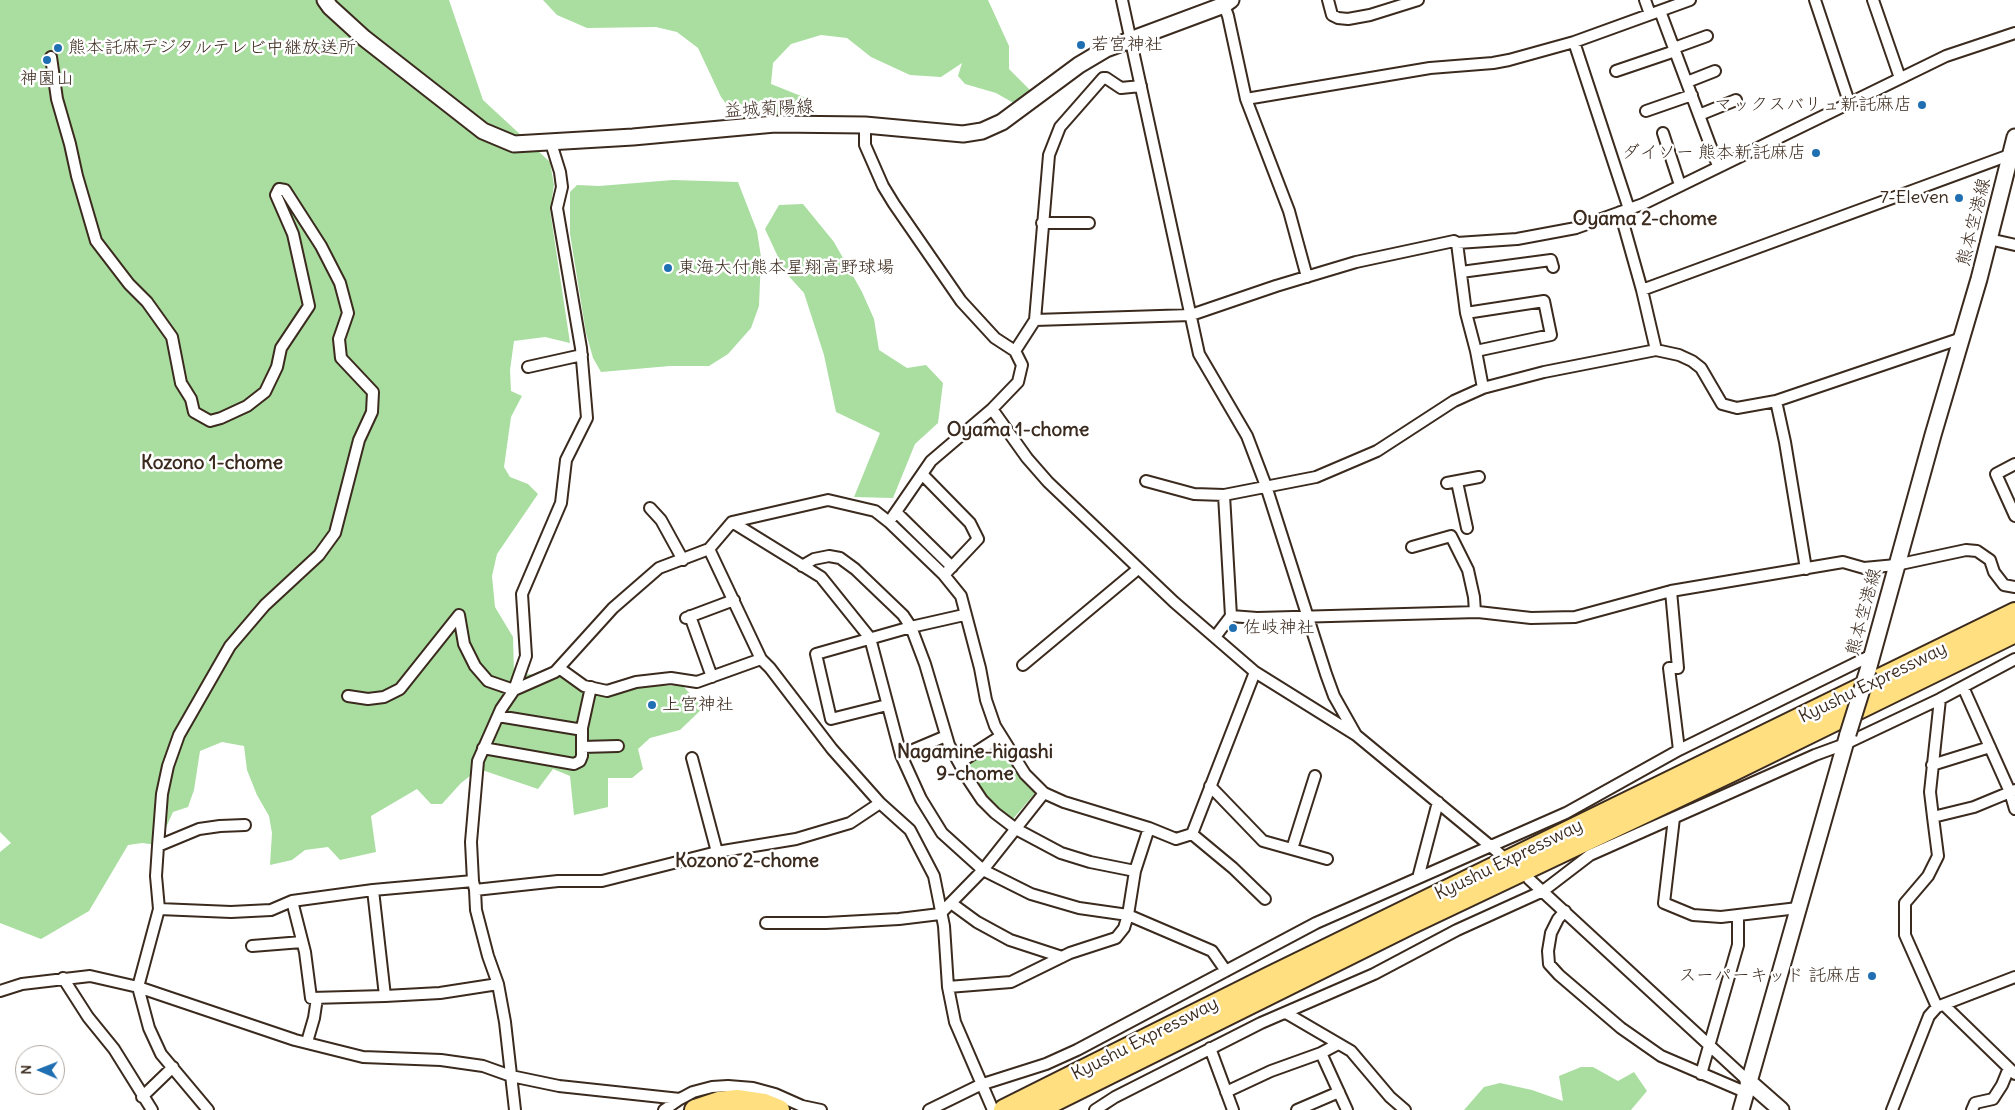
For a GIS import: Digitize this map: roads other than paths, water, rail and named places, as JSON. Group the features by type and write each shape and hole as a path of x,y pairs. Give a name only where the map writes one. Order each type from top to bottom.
{"highway":[{"name":"Kyushu Expressway","path":"1004,1110 1277,974 2015,613"},
{"name":"Kyushu Expressway","path":"1036,1110 1412,923 1730,772 2015,632"},
{"path":"1066,1110 1238,1009"},
{"path":"687,1104 737,1100 764,1104 779,1110"},
{"path":"722,1110 752,1110"}],"main road":[{"name":"益城菊陽線","path":"325,0 330,7 364,38 482,130 514,144 666,135 775,124 865,125 955,134 982,131 1002,122 1106,49 1227,3"},
{"name":"熊本空港線","path":"1741,1110 1962,338 2015,137"},
{"path":"1747,1086 1781,1110"}],"street":[{"path":"1122,0 1199,354 1247,436 1266,486 1331,689 1356,735"},
{"path":"1328,0 1332,15 1348,19 1370,15 1418,0"},
{"path":"1645,0 1655,12 1674,49 1718,166"},
{"path":"1246,99 1430,68 1493,63 1574,42 1689,0"},
{"path":"1815,0 1849,102"},
{"path":"1873,0 1900,78"},
{"path":"1227,3 1228,16 1246,99 1290,211 1307,277"},
{"path":"1035,320 1191,315 1356,262 1454,241 1457,243 1517,239 1576,228 1624,211 1680,185 1946,56 2015,33"},
{"path":"1616,71 1707,36"},
{"path":"1574,42 1624,211 1656,350"},
{"path":"50,57 57,99 96,241 172,337 181,383 191,399 194,412 210,420 221,418 247,406 266,392 277,367 282,348 309,306 292,234 276,195 279,189 285,190 322,246 340,283 348,312 339,339 341,358 373,392 372,412 359,440 335,533 319,555 265,605 230,646 179,734 168,766 162,794 156,876 159,909 138,987 148,1028 161,1054 208,1110"},
{"path":"1687,82 1715,71"},
{"path":"1015,351 1035,320 1049,155 1060,126 1103,78 1121,88 1140,86"},
{"path":"1646,112 1692,95"},
{"path":"1699,115 1736,100"},
{"path":"865,125 864,145 883,186 894,204 961,301 995,338 1015,351 1022,364 1018,382 992,409 931,461 889,522"},
{"path":"1663,133 1680,185"},
{"path":"514,1110 505,1022 498,984 488,956 476,910 471,842 478,761 501,709 514,690 526,656 522,594 561,503 566,460 587,418 582,355 557,208 562,187 560,172 551,143"},
{"path":"1642,290 2012,154"},
{"path":"1042,224 1090,223"},
{"path":"1989,239 2015,245"},
{"path":"1457,243 1466,313 1483,388"},
{"path":"1461,272 1552,260"},
{"path":"1466,313 1544,301 1551,335 1476,351"},
{"path":"1146,481 1194,494 1224,495 1316,477 1377,452 1454,401 1483,388 1544,372 1656,350 1679,355 1700,368 1722,404 1737,408 1776,401 1962,338"},
{"path":"528,367 582,355"},
{"path":"1776,401 1785,442 1806,569"},
{"path":"992,409 1027,458 1048,482 1138,569 1215,637 1255,672 1356,735 1500,854"},
{"path":"2015,464 1996,474 2015,516"},
{"path":"922,474 970,523 978,539 944,575"},
{"path":"1468,528 1452,483 1479,477"},
{"path":"1215,637 1231,616 1224,495"},
{"path":"348,696 368,699 384,697 400,689 459,615 464,644 475,666 488,681 514,690 555,672 612,608 659,568 709,549 732,522 828,500 875,511 944,575 960,596 980,668 986,700 1001,736 1025,774 1044,793 1064,802 1149,828 1176,840 1192,834 1255,672"},
{"path":"650,508 661,520 683,560"},
{"path":"896,512 952,567"},
{"path":"732,522 821,577 870,638 901,755 921,799 942,833 983,870 1031,894 1079,908 1128,915 1212,951 1226,971"},
{"path":"1412,547 1451,536 1468,570 1475,612"},
{"path":"709,549 761,659 770,668 832,750 880,803 910,830 934,876 946,945 948,986 955,1022 980,1085 993,1110"},
{"path":"1231,616 1257,618 1475,612 1531,618 1575,617 1671,591 1844,562 1864,568 1896,565 1959,552 1977,551 1990,560 1994,572 2004,585 2015,588"},
{"path":"802,566 814,559 829,556 840,558 855,568 903,615 911,627 925,664 946,736 959,763 982,800 995,813 1016,829 1061,853 1090,862 1135,870"},
{"path":"1023,665 1138,569"},
{"path":"1671,591 1678,668 1669,668 1679,750"},
{"path":"712,677 687,617 734,600"},
{"path":"887,705 831,719 816,654 911,627 964,615"},
{"path":"929,1110 980,1085 1046,1064 1077,1050 1316,923 1566,813 1679,750 1872,655"},
{"path":"559,668 584,686 607,691 636,682 671,678 697,682 761,659"},
{"path":"1095,1110 1115,1097 1261,1023 1374,974 1457,930 1542,891 1590,855 1940,699 2014,662"},
{"path":"483,748 574,764 580,761 582,756 582,728 591,687"},
{"path":"1963,687 1990,747 2013,791 2015,809"},
{"path":"1940,699 1930,792 1938,856 1928,876 1906,902 1905,935 1941,1006 2012,1071 1993,1099 1975,1103 1972,1110"},
{"path":"498,716 576,729 582,728"},
{"path":"901,755 946,736"},
{"path":"959,763 1001,736"},
{"path":"582,747 618,746"},
{"path":"1932,765 1990,747"},
{"path":"692,758 717,852"},
{"path":"1292,849 1315,776"},
{"path":"1210,786 1263,841 1327,859"},
{"path":"1934,817 1974,807 2013,791"},
{"path":"766,923 826,924 940,914 983,870 1044,793"},
{"path":"1418,878 1438,802"},
{"path":"159,909 231,912 271,910 292,901 373,890 558,881 602,881 717,852 796,839 850,824 880,803"},
{"path":"1674,818 1664,903 1693,915 1721,917 1798,908"},
{"path":"158,846 199,829 245,825"},
{"path":"948,986 1011,982 1062,957 1116,938 1124,928 1128,915 1135,870 1149,828"},
{"path":"1192,834 1233,868 1265,899"},
{"path":"1529,879 1710,1046 1747,1086"},
{"path":"373,890 385,996"},
{"path":"292,901 305,952 311,998 440,992 498,984"},
{"path":"951,903 977,922 1010,940 1062,957"},
{"path":"1565,911 1558,919 1551,933 1548,951 1549,964 1559,975 1621,1028 1661,1056 1701,1074 1747,1086"},
{"path":"1701,1074 1738,945 1738,915"},
{"path":"252,946 302,942"},
{"path":"0,991 22,984 90,976 138,987 307,1042 363,1057 441,1060 483,1066 511,1076 559,1086 687,1104"},
{"path":"1897,1108 1929,1016 1941,1006 2015,977"},
{"path":"63,978 88,1017 114,1049 142,1097 152,1110"},
{"path":"307,1042 314,1018 317,998"},
{"path":"1286,1013 1351,1051 1390,1097 1405,1110"},
{"path":"1226,1092 1270,1071 1321,1053 1338,1044"},
{"path":"1210,1048 1233,1110"},
{"path":"1321,1053 1347,1110"},
{"path":"142,1097 172,1067"},
{"path":"664,1110 687,1104 712,1087 728,1086 753,1088 775,1094 802,1106 821,1110"},
{"path":"1297,1110 1339,1092"}],"place":[{"name":"若宮神社","path":"1081,45"},
{"name":"熊本託麻デジタルテレビ中継放送所","path":"58,48"},
{"name":"神園山","path":"47,60"},
{"name":"マックスバリュ新託麻店","path":"1922,105"},
{"name":"ダイソー 熊本新託麻店","path":"1816,153"},
{"name":"7-Eleven","path":"1959,198"},
{"name":"東海大付熊本星翔高野球場","path":"668,268"},
{"name":"佐岐神社","path":"1233,628"},
{"name":"上宮神社","path":"652,705"},
{"name":"スーパーキッド 託麻店","path":"1872,976"}],"district":[{"name":"Oyama 2-chome","path":"1645,220"},
{"name":"Oyama 1-chome","path":"1018,431"},
{"name":"Kozono 1-chome","path":"212,464"},
{"name":"Nagamine-higashi 9-chome","path":"975,764"},
{"name":"Kozono 2-chome","path":"747,862"}]}
